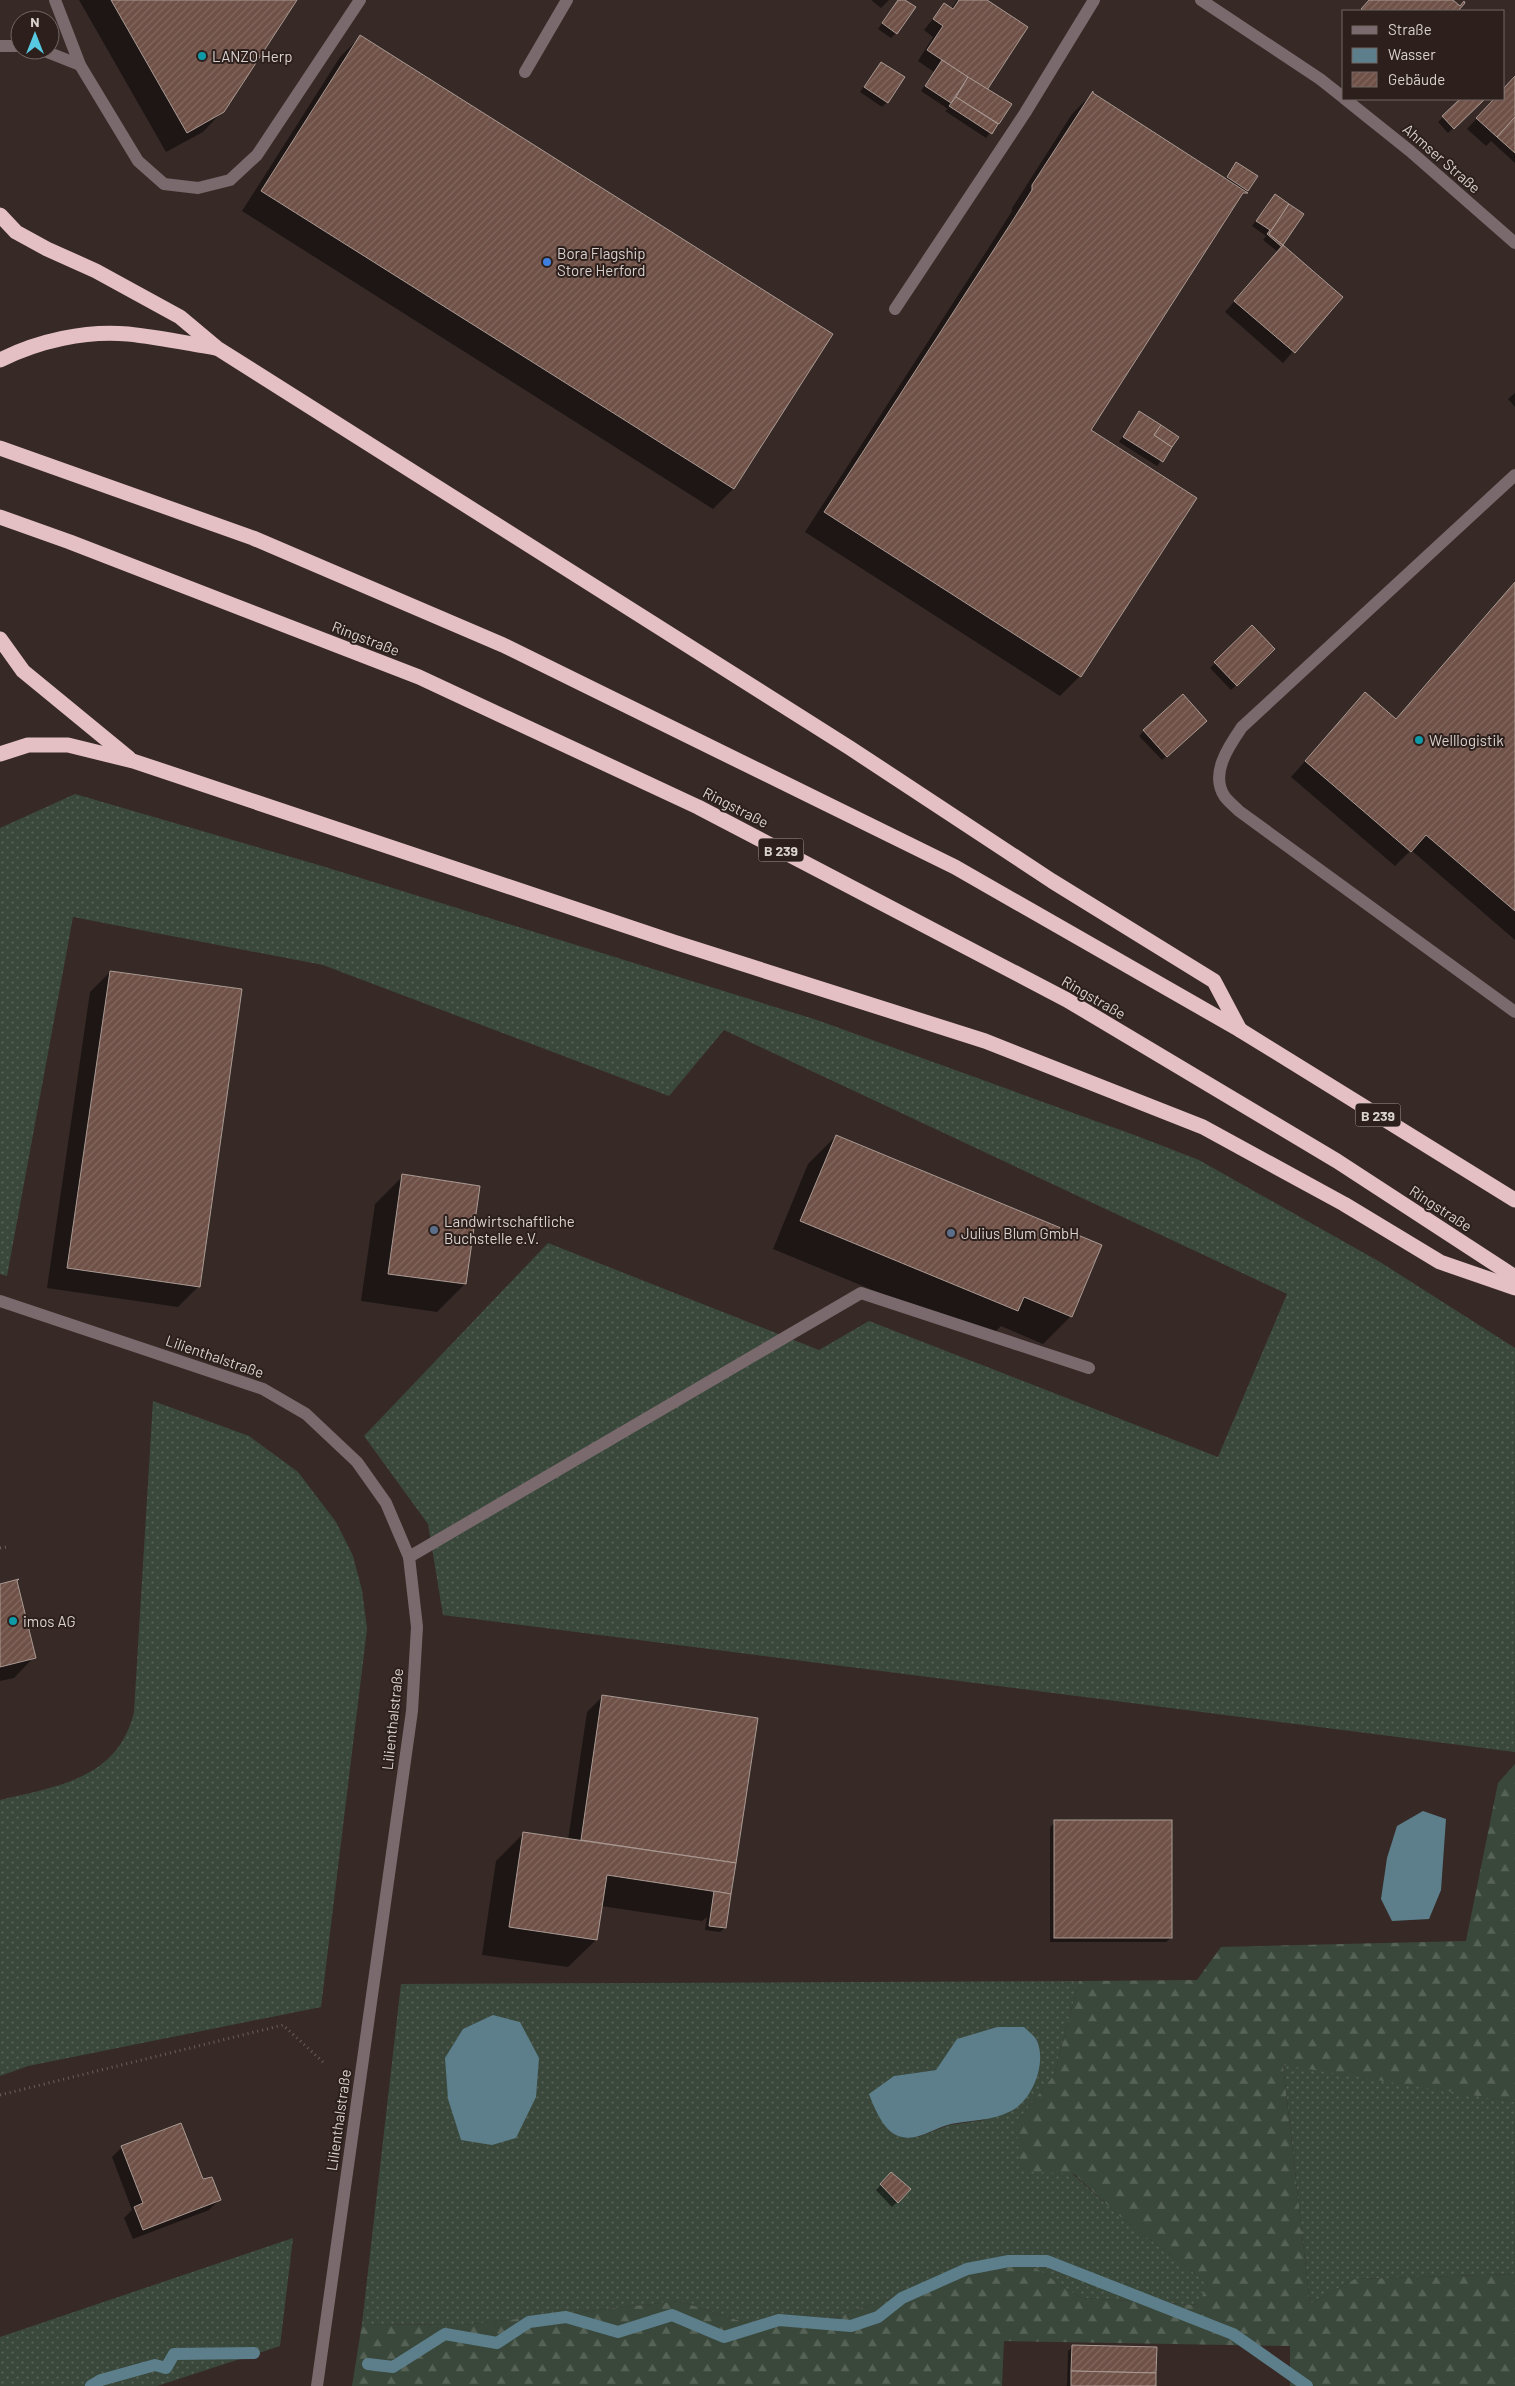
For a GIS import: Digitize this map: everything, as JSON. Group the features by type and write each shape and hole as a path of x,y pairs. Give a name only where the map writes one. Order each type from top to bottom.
{"highway":[{"path":"0,215 16,232 47,249 96,271 180,317 217,348 841,743 1052,881 1214,981 1240,1030"},
{"path":"0,360 49,342 72,337 126,334 217,348"},
{"name":"B 239","path":"0,448 253,538 502,646 955,867 1240,1030 1515,1200"},
{"name":"Ringstraße","path":"0,517 70,542 419,677 698,807 1067,1000 1337,1160 1515,1277"},
{"path":"0,639 23,671 133,761"},
{"path":"0,754 28,745 68,745 133,761 665,939 985,1041 1203,1127 1344,1204 1440,1262 1515,1288"}],"street":[{"path":"54,0 80,65 138,162 164,184 198,188 230,180 257,155 360,0"},
{"path":"524,72 567,0"},
{"path":"895,309 1025,112 1094,0"},
{"name":"Ahmser Straße","path":"1201,0 1320,79 1342,96"},
{"path":"60,57 80,65"},
{"name":"Ahmser Straße","path":"1346,100 1410,151 1515,243"},
{"path":"1515,475 1242,728 1227,749 1219,776 1224,796 1239,811 1515,1012"},
{"path":"409,1557 861,1293 1089,1368"},
{"name":"Lilienthalstraße","path":"0,1301 264,1389 306,1414 357,1462 386,1503 409,1557 417,1627 412,1711 317,2386"}],"path":[{"path":"0,1548 7,1547"},
{"path":"0,2095 283,2025 323,2062"}],"green space":[{"path":"75,794 322,866 817,1020 1137,1136 1199,1160 1380,1262 1515,1348 1515,1752 443,1615 428,1524 364,1436 548,1243 819,1350 869,1321 1218,1457 1287,1294 724,1030 669,1096 323,965 73,917 7,1276 0,1274 0,828"},
{"path":"153,1401 249,1436 298,1472 336,1522 353,1556 362,1590 367,1629 321,2007 28,2066 0,2076 0,1800 64,1784 83,1776 100,1766 114,1752 126,1734 134,1712"},
{"path":"1515,1764 1515,2102 1283,2065 1310,2304 1355,2279 1515,2274 1515,2386 1290,2386 1290,2346 1004,2341 1002,2386 352,2386 362,2324 463,2325 679,2301 749,2324 833,2318 969,2270 1031,2265 1081,2298 1198,2305 1208,2284 1117,2214 1074,2174 1021,2171 1016,2123 1054,2075 1079,1981 1197,1980 1221,1947 1466,1941 1498,1783"},
{"path":"1079,1981 1054,2075 1016,2123 1117,2214 1208,2284 1199,2305 1081,2298 1031,2265 969,2270 833,2318 749,2324 679,2301 463,2325 362,2324 401,1984","holes":["997,2027 1024,2027 984,2120 949,2125 918,2137 894,2076 936,2070 958,2039"]},
{"path":"1283,2064 1515,2102 1515,2274 1355,2279 1310,2304"},
{"path":"293,2238 280,2346 157,2386 0,2386 0,2337"}],"water":[{"path":"1423,1811 1446,1819 1441,1890 1429,1919 1392,1921 1381,1899 1387,1858 1397,1826"},
{"path":"493,2015 520,2022 539,2058 536,2097 516,2138 492,2145 461,2140 448,2099 445,2058 463,2029"},
{"path":"997,2027 1024,2027 1036,2039 1040,2050 1039,2070 1036,2080 1019,2106 996,2117 951,2124 917,2137 903,2137 891,2132 879,2117 869,2094 894,2076 936,2070 957,2039"}],"building":[{"name":"LANZO Herp","path":"111,0 297,0 224,112 187,133"},
{"path":"898,0 905,0 916,7 897,34 882,23"},
{"path":"959,0 987,0 1028,27 987,90 927,50 943,26 933,19 944,3 953,9"},
{"path":"1369,0 1453,0 1460,6 1464,1 1465,3 1459,10 1361,9"},
{"name":"Bora Flagship Store Herford","path":"360,35 833,334 734,489 261,191"},
{"path":"942,60 968,77 951,103 925,86"},
{"path":"881,62 905,77 888,103 864,87"},
{"path":"1515,76 1515,117 1497,137 1476,118 1493,100 1505,100 1505,87"},
{"path":"968,77 1012,104 999,124 956,97"},
{"path":"1093,91 1093,93 1248,193 1243,193 1091,430 1197,498 1081,677 824,512 1013,220 1032,190 1032,185"},
{"path":"956,97 998,124 992,134 949,106"},
{"path":"1459,100 1484,100 1454,129 1442,116"},
{"path":"1515,117 1515,153 1497,137"},
{"path":"1236,162 1258,176 1248,191 1227,177"},
{"path":"1275,194 1289,204 1269,234 1283,245 1282,247 1267,234 1270,230 1256,221"},
{"path":"1289,204 1304,214 1283,245 1269,234"},
{"path":"1283,245 1343,297 1295,353 1234,301"},
{"path":"1139,411 1161,425 1154,435 1172,447 1163,462 1123,437"},
{"path":"1161,425 1179,437 1172,447 1154,435"},
{"name":"Welllogistik","path":"1515,582 1515,911 1426,835 1411,852 1305,761 1365,692 1396,719"},
{"path":"1252,625 1275,649 1237,686 1214,662"},
{"path":"1183,694 1207,721 1167,757 1143,730"},
{"path":"110,971 242,989 200,1287 67,1268"},
{"name":"Julius Blum GmbH","path":"836,1135 1102,1245 1072,1317 1024,1297 1018,1311 800,1221"},
{"name":"Landwirtschaftliche Buchstelle e.V.","path":"402,1174 480,1186 466,1284 388,1274"},
{"name":"imos AG","path":"19,1579 17,1581 36,1658 0,1667 0,1584"},
{"path":"602,1695 758,1718 736,1863 581,1840"},
{"path":"1054,1820 1172,1820 1172,1938 1054,1938"},
{"path":"523,1832 736,1863 731,1894 607,1875 597,1940 509,1927"},
{"path":"714,1891 731,1894 726,1928 709,1926"},
{"path":"181,2123 203,2179 212,2177 221,2200 143,2230 134,2207 143,2203 121,2146"},
{"path":"891,2172 911,2189 898,2203 880,2184"},
{"path":"1072,2345 1157,2347 1156,2373 1071,2371"},
{"path":"1071,2371 1156,2373 1156,2386 1071,2386"}],"waterway":[{"path":"368,2364 393,2367 445,2334 497,2343 529,2322 566,2317 618,2332 672,2315 724,2337 779,2320 851,2326 878,2317 902,2298 967,2269 1009,2261 1047,2261 1233,2334 1307,2386"},
{"path":"91,2386 101,2380 155,2365 166,2368 174,2354 254,2353"}],"place":[{"name":"LANZO Herp","path":"202,56"},
{"name":"Bora Flagship Store Herford","path":"547,262"},
{"name":"Welllogistik","path":"1419,740"},
{"name":"Landwirtschaftliche Buchstelle e.V.","path":"434,1230"},
{"name":"Julius Blum GmbH","path":"951,1233"},
{"name":"imos AG","path":"13,1621"}]}
